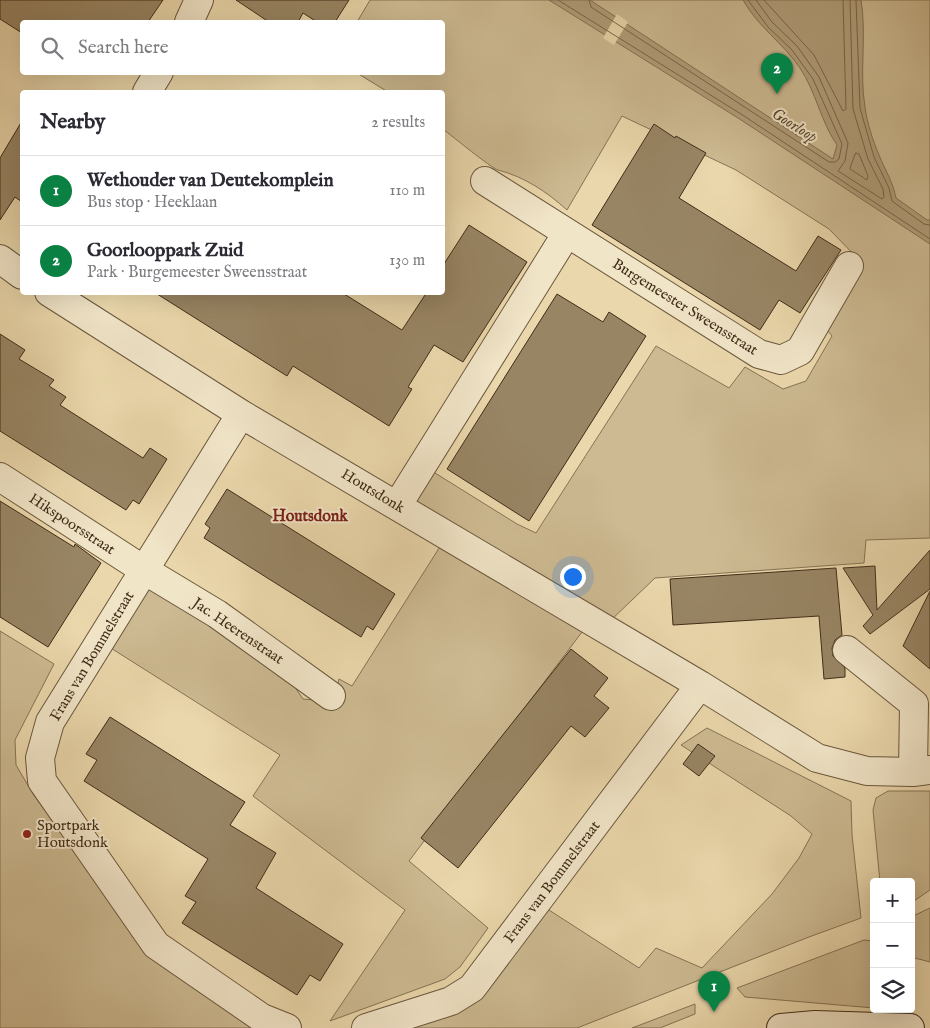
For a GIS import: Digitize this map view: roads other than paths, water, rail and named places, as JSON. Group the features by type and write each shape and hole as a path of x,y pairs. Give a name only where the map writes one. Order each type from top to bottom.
{"street":[{"path":"189,20 198,0"},
{"path":"148,90 157,75"},
{"name":"Burgemeester Sweensstraat","path":"485,181 759,354 781,360 800,351 849,266"},
{"path":"397,506 567,233"},
{"path":"0,259 20,274"},
{"name":"Houtsdonk","path":"54,295 241,414 700,685 817,758 868,771 921,771"},
{"name":"Frans van Bommelstraat","path":"241,414 50,722 40,758 42,781 156,945 262,1018 288,1028"},
{"name":"Hikspoorsstraat","path":"0,477 144,570"},
{"name":"Jac. Heerenstraat","path":"144,570 217,614 331,696"},
{"path":"848,650 914,704 921,771"},
{"name":"Frans van Bommelstraat","path":"366,1028 451,1001 472,988 700,685"},
{"path":"781,1028 815,1025 910,1028"}],"water":[{"path":"549,0 590,0 833,159 837,145 831,136 806,77 793,59 749,10 743,0 861,0 863,13 863,94 869,126 896,198 927,220 930,220 930,244 738,118"}],"place":[{"name":"Goorlooppark Zuid","path":"777,94"},
{"name":"Sportpark Houtsdonk","path":"27,834"},
{"name":"Wethouder van Deutekomplein","path":"714,1012"}],"district":[{"name":"Houtsdonk","path":"310,517"}],"water label":[{"name":"Goorloop","path":"794,126"}]}
